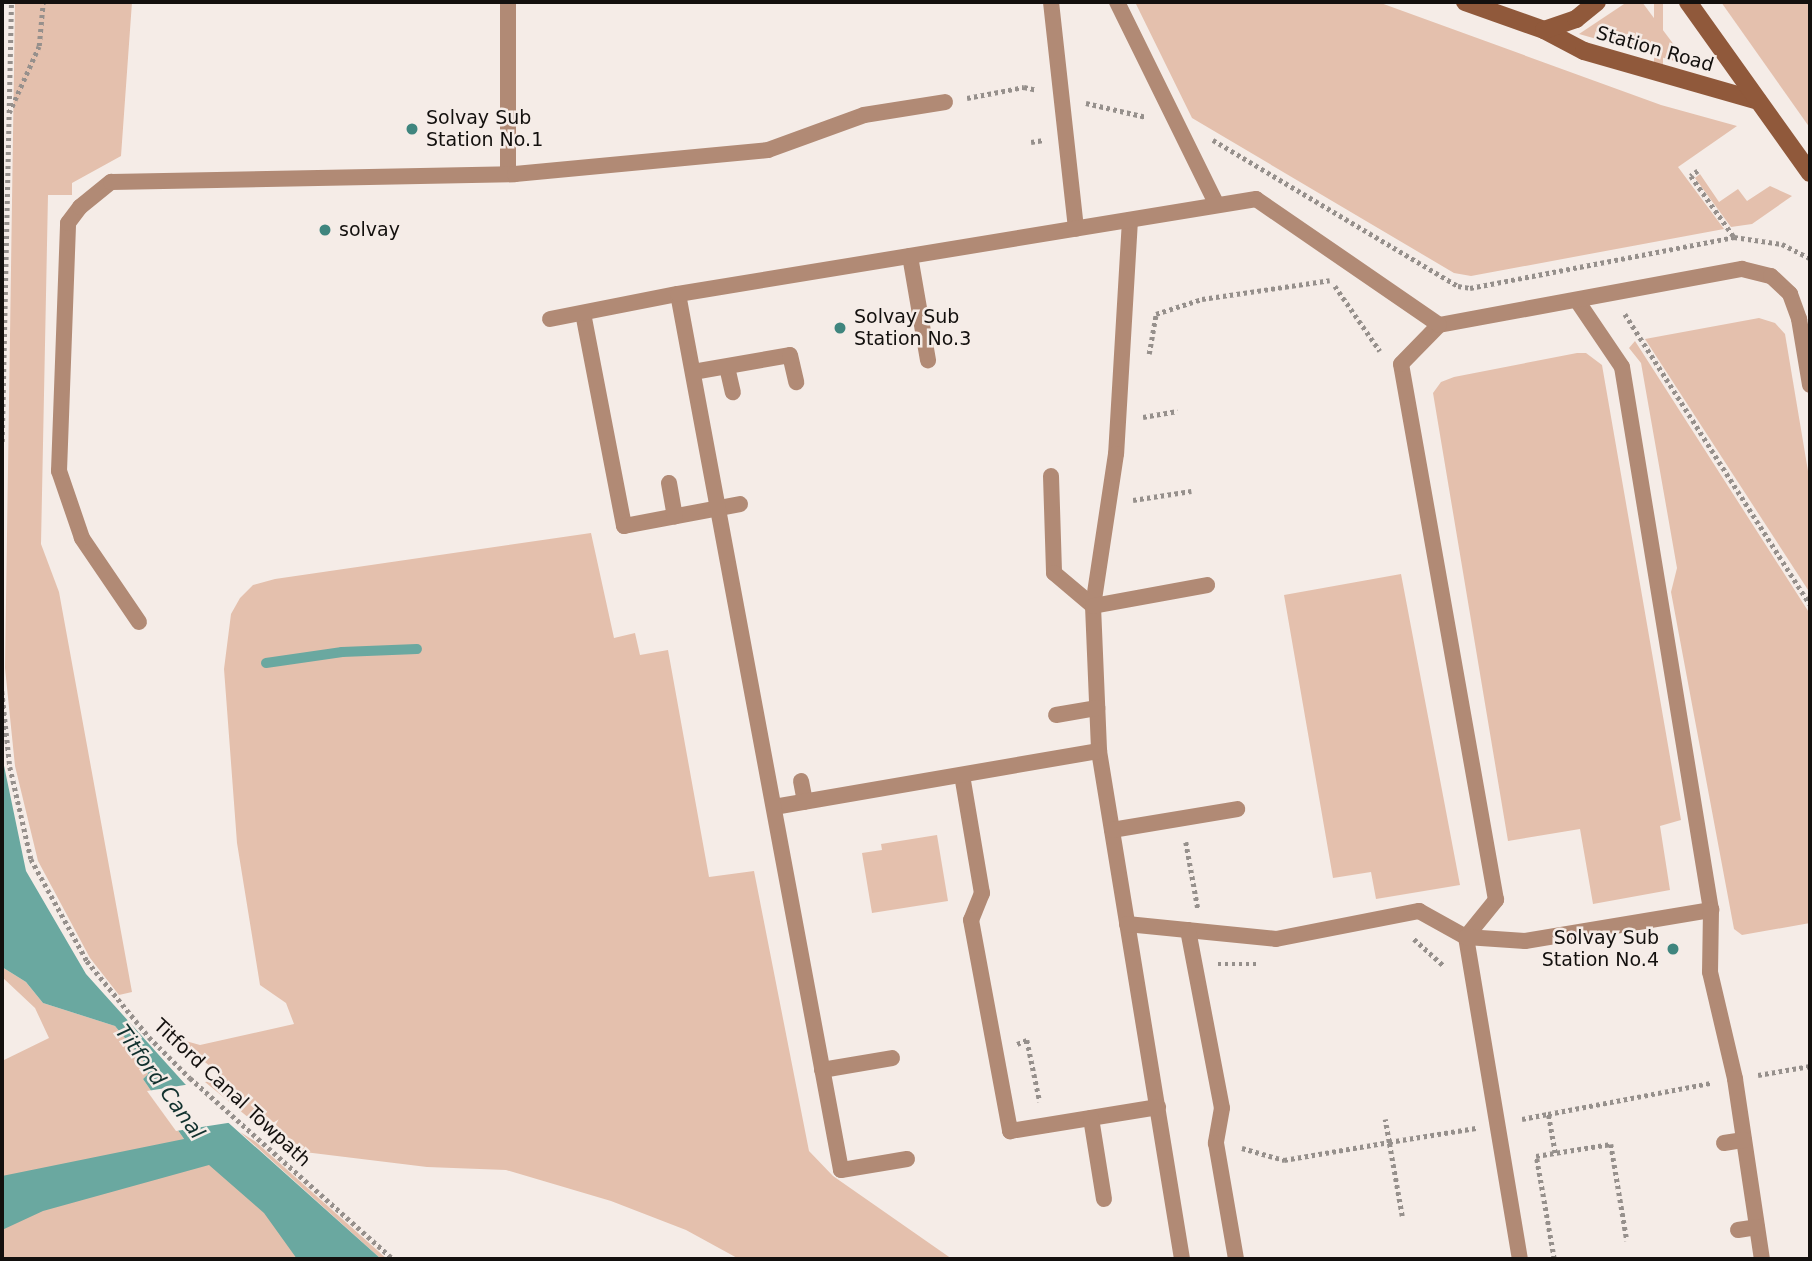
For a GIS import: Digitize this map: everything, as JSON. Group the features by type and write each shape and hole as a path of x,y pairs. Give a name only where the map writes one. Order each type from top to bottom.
{"main road":[{"name":"Station Road","path":"1465,2 1544,30 1584,51 1758,101"},
{"name":"Station Road","path":"1544,30 1576,19 1597,2"},
{"path":"1688,2 1810,173"}],"lane":[{"path":"508,2 508,174"},
{"path":"1051,2 1076,229"},
{"path":"1117,2 1217,205"},
{"path":"139,622 82,538 59,471 68,223 80,207 111,182 508,174 768,150 864,115 945,102"},
{"path":"550,319 678,294 1256,199 1439,325"},
{"path":"1130,220 1116,454 1093,606 1098,751 1182,1259"},
{"path":"910,256 928,360"},
{"path":"1520,1259 1465,937 1496,900 1401,364 1439,325 1578,302 1742,269 1771,276 1790,294 1799,319 1810,385"},
{"path":"678,294 841,1170 907,1160"},
{"path":"1578,302 1622,367 1711,910 1710,972 1735,1079 1762,1259"},
{"path":"583,313 624,526 740,504"},
{"path":"693,372 790,355 796,382"},
{"path":"727,367 733,392"},
{"path":"1051,476 1054,573 1093,606"},
{"path":"669,483 675,516"},
{"path":"1093,606 1206,585"},
{"path":"1056,715 1097,708"},
{"path":"774,807 1098,751"},
{"path":"962,775 982,893 971,920 1010,1131 1158,1107"},
{"path":"801,781 805,802"},
{"path":"1112,830 1237,809"},
{"path":"1127,924 1276,939 1419,911 1465,937 1525,940 1711,910"},
{"path":"1195,931 1195,967 1222,1108 1217,1152 1236,1259"},
{"path":"822,1070 892,1058"},
{"path":"1091,1118 1104,1199"},
{"path":"1724,1143 1744,1140"},
{"path":"1738,1230 1757,1227"}],"path":[{"path":"2,442 11,2"},
{"path":"8,118 39,46 43,2"},
{"path":"945,102 1024,87 1196,130 1458,286 1470,288 1734,237 1782,244 1810,258"},
{"path":"1698,171 1691,176 1734,237"},
{"path":"1598,264 1641,344 1810,604"},
{"path":"1148,366 1156,314 1202,299 1318,280 1330,280 1382,354"},
{"path":"1141,405 1139,418 1177,411"},
{"path":"1128,513 1130,486"},
{"path":"1129,500 1191,491"},
{"name":"Titford Canal Towpath","path":"2,691 10,767 31,859 87,961 149,1037 190,1078 393,1259"},
{"path":"1195,931 1186,842 1198,839"},
{"path":"1421,945 1441,923"},
{"path":"1411,937 1452,975"},
{"path":"1195,967 1266,962"},
{"path":"996,1052 1027,1040 1037,1099 1052,1110 1056,1123"},
{"path":"1217,1152 1248,1147 1284,1160 1498,1124 1810,1066"},
{"path":"1548,1114 1555,1153"},
{"path":"1476,1115 1478,1127"},
{"path":"1385,1119 1402,1216"},
{"path":"1554,1259 1536,1156 1611,1144 1627,1241"}],"shaded area":[{"path":"15,2 132,2 121,156 72,183 72,195 48,195 41,544 59,592 132,992 119,995 90,958 38,861 15,766 5,668"},
{"path":"1135,2 1378,2 1661,105 1737,126 1678,167 1724,229 1471,276 1454,273 1192,118"},
{"path":"1627,2 1642,2 1689,65 1579,34"},
{"path":"1654,2 1663,2 1663,68 1654,68"},
{"path":"1721,2 1810,2 1810,128"},
{"path":"1700,174 1719,202 1738,189 1747,201 1770,186 1792,196 1752,224 1731,227 1695,178"},
{"path":"1759,318 1775,323 1785,334 1810,483 1810,593 1645,339"},
{"path":"1635,341 1810,614 1810,923 1742,935 1734,929 1671,592 1677,568 1641,363 1629,348"},
{"path":"1586,353 1602,365 1681,820 1660,826 1670,890 1593,904 1580,829 1508,841 1433,393 1441,382 1454,377"},
{"path":"591,533 614,638 635,633 640,655 668,650 709,877 754,871 809,1151 833,1176 952,1259 739,1259 686,1230 611,1201 506,1170 427,1167 288,1150 205,1082 226,1079 175,1038 200,1045 294,1024 286,1003 260,985 237,843 224,669 231,614 240,598 253,585 275,579"},
{"path":"1401,574 1460,885 1376,899 1371,872 1333,878 1284,595"},
{"path":"937,835 948,901 872,913 862,853 882,850 881,844"},
{"path":"2,967 26,982 43,1003 115,1026 143,1060 148,1074 143,1079 184,1139 332,1259 2,1259 2,1061 49,1038 35,1008 2,977"},
{"path":"240,1132 256,1142 387,1259 381,1259"}],"water":[{"name":"Titford Canal","path":"2,756 26,871 86,974 185,1084 381,1259 297,1259 264,1213 209,1165 43,1211 2,1230 2,1176 184,1139 143,1079 148,1074 143,1060 115,1026 43,1003 26,982 2,967"}],"pier":[{"path":"191,1084 234,1122 176,1131 147,1091"}],"waterway":[{"path":"266,663 342,652 417,649"}],"place":[{"name":"Solvay Sub Station No.1","path":"412,129"},
{"name":"solvay","path":"325,230"},
{"name":"Solvay Sub Station No.3","path":"840,328"},
{"name":"Solvay Sub Station No.4","path":"1673,949"}]}
